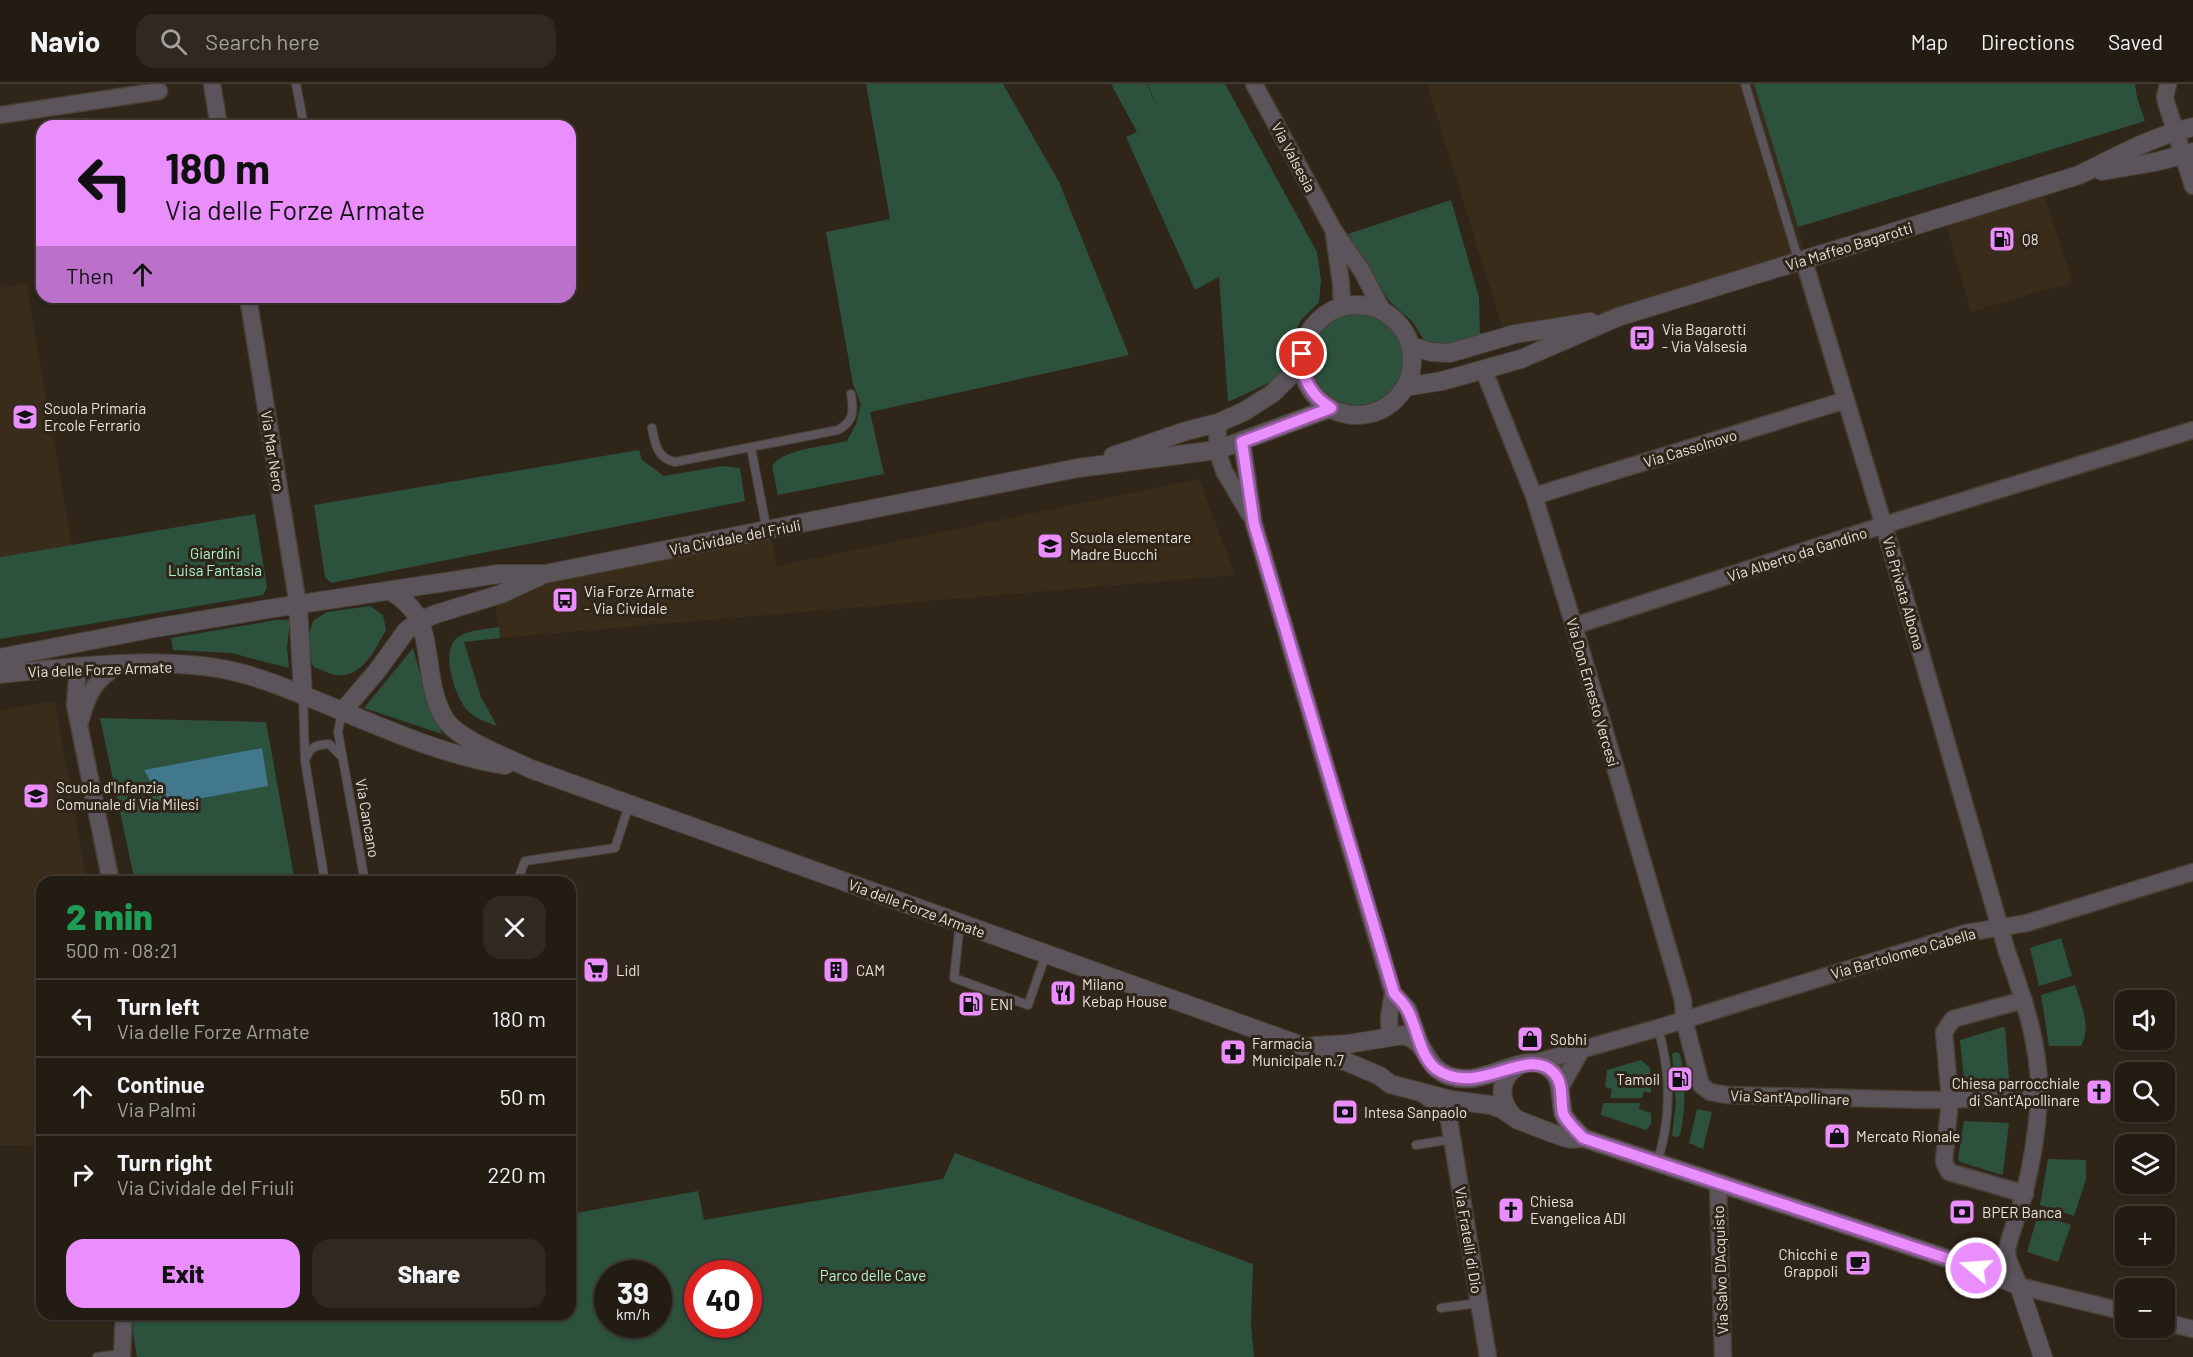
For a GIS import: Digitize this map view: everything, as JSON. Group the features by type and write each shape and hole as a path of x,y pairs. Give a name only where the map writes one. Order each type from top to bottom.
{"street":[{"path":"212,84 218,120"},
{"name":"Via Valsesia","path":"1254,84 1334,231 1362,271 1382,310"},
{"path":"2168,84 2165,96 2184,129 2193,186"},
{"path":"0,115 159,92"},
{"name":"Via Maffeo Bagarotti","path":"2079,175 2184,129"},
{"name":"Via Maffeo Bagarotti","path":"1405,387 1421,386 1521,359 1618,317 2079,175 2188,154"},
{"name":"Via Valsesia","path":"1334,231 1342,307"},
{"name":"Via Privata Albona","path":"1802,261 1884,525 2000,927 2024,1000 2037,1063 2039,1097 2025,1194 2007,1252 2019,1286"},
{"name":"Via Mar Nero","path":"249,303 298,605"},
{"path":"1362,305 1382,310 1398,323 1411,346 1412,367 1405,387 1392,402 1374,412 1354,415 1331,408 1317,398 1309,387 1302,364 1304,344 1314,326 1324,316 1342,307 1362,305"},
{"name":"Via Maffeo Bagarotti","path":"1411,346 1431,352 1450,353 1515,334 1618,317"},
{"name":"Via Cividale del Friuli","path":"1078,468 1218,423 1245,411 1273,393 1302,364"},
{"name":"Via Don Ernesto Vercesi","path":"1484,370 1534,496 1683,1000 1684,1019"},
{"name":"Via Cassolnovo","path":"1534,496 1846,400"},
{"name":"Via Cividale del Friuli","path":"391,591 498,574 544,574 1078,468 1217,450 1331,408"},
{"path":"1218,423 1217,450 1224,471 1254,524"},
{"name":"Via Alberto da Gandino","path":"1574,626 1884,525 2193,430"},
{"path":"1242,442 1254,524 1394,993 1408,1009 1423,1049 1435,1068 1448,1076 1462,1078 1487,1076 1684,1019"},
{"path":"342,712 377,671 406,631 419,621 501,594 544,574"},
{"name":"Via delle Forze Armate","path":"0,658 155,627 391,591 405,601 419,621 434,691 448,723 464,736 531,769 1303,1046 1380,1076 1384,1081 1397,1086 1451,1100 1495,1106 1570,1139 1583,1138 1976,1268 2019,1286 2115,1309"},
{"path":"298,605 303,695"},
{"path":"110,876 78,729 75,705 78,666 95,651 129,645 143,639 155,627"},
{"path":"78,729 85,702 92,688 102,676 118,664"},
{"name":"Via delle Forze Armate","path":"0,674 118,664 220,669 253,676 342,712 452,752 500,765 531,769"},
{"name":"Via Bartolomeo Cabella","path":"1684,1019 1971,932 2027,923 2193,872"},
{"path":"1380,1076 1376,1070 1374,1057 1379,1044 1387,1038 1394,993"},
{"path":"2024,1000 1953,1019 1944,1032 1950,1099 1944,1162 1949,1172 2025,1194"},
{"name":"Via Sant'Apollinare","path":"1684,1019 1700,1082 1706,1090 1714,1093 1928,1100 2039,1097"},
{"name":"Via delle Forze Armate","path":"1303,1046 1348,1044 1403,1035 1410,1036 1423,1049"},
{"path":"1582,1047 1561,1090 1560,1101 1553,1114 1540,1122 1518,1118 1503,1103 1502,1088 1508,1075 1526,1064 1541,1064 1554,1072 1561,1090 1564,1114 1583,1138"},
{"path":"1397,1086 1409,1084 1419,1077 1425,1067 1423,1049"},
{"path":"1419,1091 1444,1111 1449,1120 1455,1112 1476,1103"},
{"name":"Via Fratelli di Dio","path":"1449,1120 1479,1303"},
{"name":"Via Salvo D'Acquisto","path":"1718,1183 1723,1357"},
{"path":"2019,1286 2043,1357"},
{"path":"1479,1303 1488,1357"},
{"path":"122,1355 123,1320"},
{"path":"2175,1325 2193,1329"}],"lane":[{"path":"296,84 303,120"},
{"path":"1745,84 1802,261"},
{"path":"652,428 656,448 667,460 675,462 838,430 847,425 851,417 853,406 851,394"},
{"path":"751,448 767,531"},
{"path":"303,695 305,761 325,876"},
{"name":"Via Cancano","path":"342,712 338,732 364,876"},
{"path":"305,761 310,750 317,745 328,744 344,758"},
{"path":"520,876 525,861 615,848 629,805"},
{"path":"960,923 954,978 1028,1005 1046,954"},
{"path":"1657,1163 1665,1138 1669,1107 1666,1067 1658,1028"},
{"path":"1416,1145 1453,1139"},
{"name":"Via Fratelli di Dio","path":"1441,1308 1479,1303"},
{"path":"97,1357 122,1355"}],"shaded area":[{"path":"1427,84 1754,84 1807,258 1618,316 1505,336"},
{"path":"2043,191 2072,282 1971,312 1945,221"},
{"name":"Scuola Primaria Ercole Ferrario","path":"26,283 72,545 0,557 0,288"},
{"name":"Scuola elementare Madre Bucchi","path":"1199,479 1235,575 500,638 494,597 533,580 771,535 777,566"},
{"name":"Scuola d'Infanzia Comunale di Via Milesi","path":"55,701 86,876 36,876 36,1146 0,1145 0,710"}],"green space":[{"path":"866,84 1003,84 1059,182 1129,355 870,412 884,474 778,495 772,466 777,460 806,449 847,441 856,424 861,404 853,384 826,232 890,219"},
{"path":"1111,84 1147,84 1157,107 1148,84 1225,84 1317,252 1321,280 1319,302 1301,320 1292,340 1288,365 1271,382 1228,402 1219,277 1195,290 1126,137 1137,132"},
{"path":"1754,84 2135,84 2145,121 1798,227"},
{"path":"1451,200 1479,297 1480,335 1443,345 1424,340 1412,321 1389,301 1348,234"},
{"path":"1348,313 1366,313 1383,320 1396,333 1403,350 1403,368 1396,385 1383,398 1366,405 1348,405 1331,398 1318,385 1311,368 1311,350 1318,333 1331,320"},
{"path":"639,450 642,460 664,476 722,466 740,468 745,501 331,583 325,577 314,505"},
{"name":"Giardini Luisa Fantasia","path":"255,514 267,587 263,595 0,639 0,557"},
{"path":"370,606 383,615 386,630 367,661 354,672 345,675 336,675 314,667 308,656 309,634 313,621 327,612"},
{"path":"276,620 290,620 287,647 289,668 231,653 173,650 171,638"},
{"path":"499,627 500,638 464,642 481,697 497,726 474,716 463,705 454,685 449,663 452,643 458,637 472,631"},
{"path":"413,648 425,692 442,734 364,708"},
{"path":"100,718 266,722 294,876 134,876"},
{"path":"2061,938 2072,976 2039,986 2030,948"},
{"path":"2075,985 2086,1023 2081,1046 2049,1046 2041,995"},
{"path":"2005,1028 2009,1078 2007,1080 1964,1079 1960,1040"},
{"path":"1677,1052 1680,1054 1682,1064 1684,1104 1680,1135 1677,1137 1672,1136 1676,1102 1672,1054"},
{"path":"1641,1060 1650,1068 1651,1093 1644,1091 1642,1098 1610,1098 1612,1089 1605,1087 1607,1070"},
{"path":"1603,1103 1640,1103 1639,1109 1651,1113 1651,1124 1646,1130 1601,1115"},
{"path":"1697,1109 1712,1112 1703,1149 1689,1143"},
{"path":"1964,1121 2009,1123 2002,1175 1960,1162 1958,1159"},
{"name":"Parco delle Cave","path":"955,1153 1253,1264 1251,1324 1254,1357 137,1357 133,1333 134,1320 576,1320 576,1213 698,1191 704,1220 943,1179"},
{"path":"2048,1159 2086,1160 2086,1179 2074,1216 2040,1205"},
{"path":"2038,1214 2071,1225 2058,1262 2027,1252"}],"water":[{"path":"262,748 268,786 164,805 144,770"}],"place":[{"name":"Q8","path":"2002,239"},
{"name":"Via Bagarotti - Via Valsesia","path":"1642,338"},
{"name":"Scuola Primaria Ercole Ferrario","path":"25,417"},
{"name":"Scuola elementare Madre Bucchi","path":"1050,546"},
{"name":"Via Forze Armate - Via Cividale","path":"565,600"},
{"name":"Scuola d'Infanzia Comunale di Via Milesi","path":"36,796"},
{"name":"Lidl","path":"596,970"},
{"name":"CAM","path":"836,970"},
{"name":"Milano Kebap House","path":"1063,993"},
{"name":"ENI","path":"971,1004"},
{"name":"Sobhi","path":"1530,1039"},
{"name":"Farmacia Municipale n.7","path":"1233,1052"},
{"name":"Tamoil","path":"1680,1079"},
{"name":"Chiesa parrocchiale di Sant'Apollinare","path":"2099,1092"},
{"name":"Intesa Sanpaolo","path":"1345,1112"},
{"name":"Mercato Rionale","path":"1837,1136"},
{"name":"Chiesa Evangelica ADI","path":"1511,1210"},
{"name":"BPER Banca","path":"1962,1212"},
{"name":"Chicchi e Grappoli","path":"1858,1263"}],"route":[{"path":"1302,354 1309,387 1317,398 1331,408 1242,442 1254,524 1394,993 1408,1009 1429,1062 1448,1076 1472,1079 1526,1063 1541,1064 1554,1072 1558,1079 1566,1119 1583,1138 1976,1268"}]}
